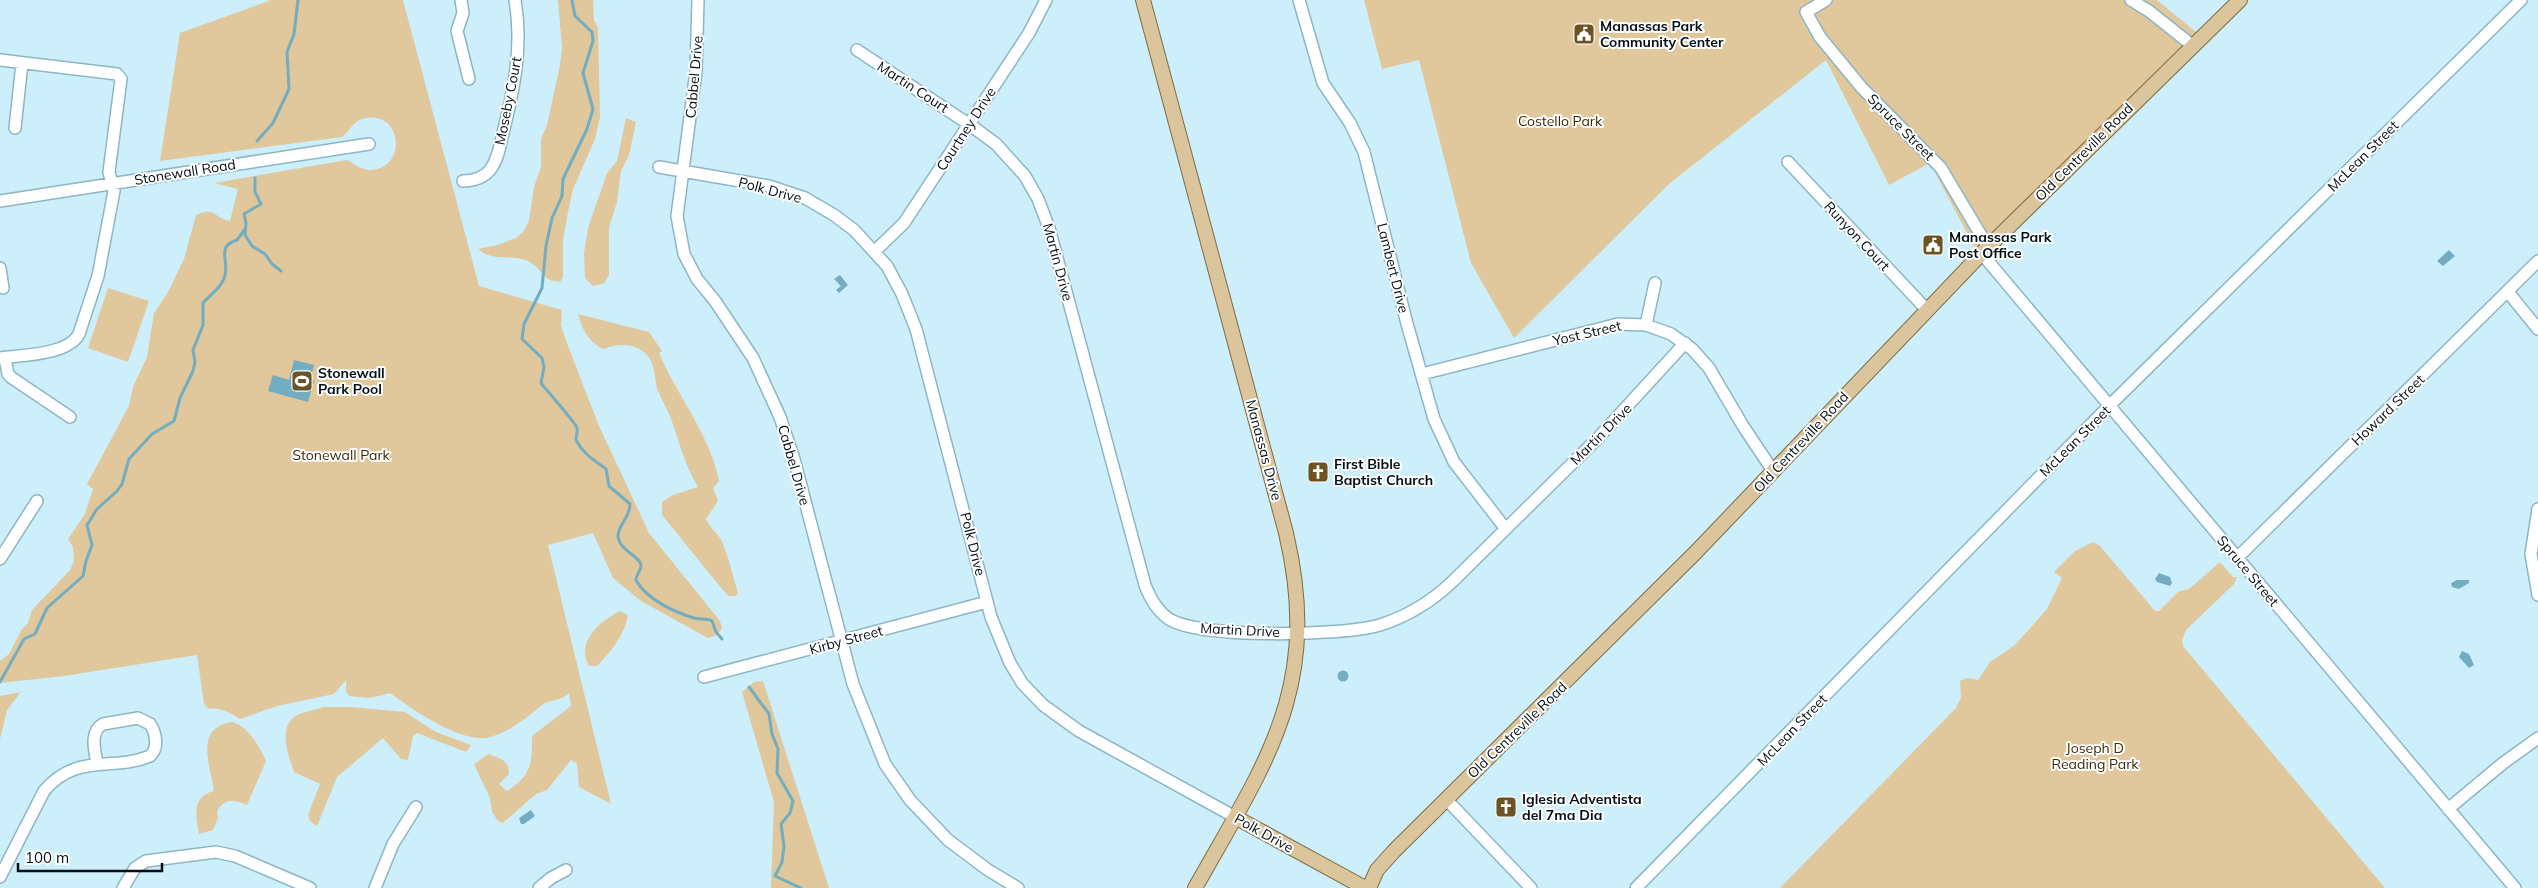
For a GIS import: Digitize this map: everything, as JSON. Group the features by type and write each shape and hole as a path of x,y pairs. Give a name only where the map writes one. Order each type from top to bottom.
{"main road":[{"name":"Manassas Drive","path":"1143,0 1296,576 1298,633 1295,672 1282,721 1267,758 1195,888"},
{"name":"Old Centreville Road","path":"1369,888 1377,870 1384,861 1682,566 1985,251 2240,0"},
{"name":"Polk Drive","path":"1234,817 1365,888"}],"street":[{"path":"461,0 463,13 457,31 469,79"},
{"name":"Moseby Court","path":"463,182 486,175 492,168 497,154 509,109 518,56 515,0"},
{"name":"Cabbel Drive","path":"698,0 696,71 677,216 684,254 697,279 731,324 753,358 780,417 794,459 860,704 885,764 910,800 948,840 1016,888"},
{"name":"Courtney Drive","path":"875,251 904,223 1029,33 1046,0"},
{"name":"Lambert Drive","path":"1299,0 1322,83 1350,123 1364,152 1406,320 1434,418 1454,462 1505,528"},
{"name":"Spruce Street","path":"1826,0 1806,12 1820,37 1862,88 1941,168 1985,251 2110,406 2515,888"},
{"path":"2132,0 2193,46"},
{"name":"McLean Street","path":"1636,888 2110,406 2521,0"},
{"name":"Martin Court","path":"857,50 969,124"},
{"path":"0,60 116,74 120,77 109,172 114,191 98,276 76,340 59,350 3,358 8,374 12,378 70,417"},
{"path":"15,128 22,63"},
{"name":"Martin Drive","path":"969,124 1014,161 1031,186 1045,217 1145,585 1152,601 1170,619 1196,628 1298,633 1358,630 1388,622 1411,612 1443,590 1604,431 1685,343"},
{"name":"Stonewall Road","path":"0,200 369,144"},
{"name":"Runyon Court","path":"1788,162 1927,310"},
{"name":"Polk Drive","path":"659,166 769,186 805,198 840,219 875,251 897,283 916,329 987,602 1010,664 1022,682 1043,705 1079,731 1234,817"},
{"name":"Howard Street","path":"2237,558 2538,261"},
{"path":"0,268 3,288"},
{"path":"1646,325 1655,283"},
{"path":"2508,292 2538,329"},
{"name":"Yost Street","path":"1422,374 1618,324 1646,325 1671,334 1685,343 1709,368 1743,426 1774,471"},
{"path":"0,559 37,501"},
{"path":"2538,509 2532,536 2531,554 2538,595"},
{"name":"Kirby Street","path":"704,677 987,602"},
{"path":"0,877 50,784 72,770 150,756 154,753 156,744 150,724 138,718 103,724 98,727 94,735 97,764"},
{"path":"2448,809 2502,764 2538,738"},
{"path":"1446,799 1531,888"},
{"path":"375,888 393,844 416,807"},
{"path":"123,888 135,868 146,861 216,852 235,856 310,888"},
{"path":"540,888 551,878 566,870"}],"green space":[{"name":"Stonewall Park","path":"271,0 403,0 479,286 562,310 561,325 565,338 599,426 649,533 720,621 722,629 715,636 708,638 641,601 613,578 593,533 548,545 611,804 579,787 577,763 571,760 547,790 536,794 503,823 498,821 492,812 490,798 474,764 489,754 503,760 508,766 509,774 499,784 507,791 521,780 529,768 532,754 532,736 571,706 569,693 566,696 545,703 508,730 486,738 474,738 435,723 390,693 370,698 349,696 346,691 346,680 334,694 277,706 240,719 221,710 209,709 204,704 197,655 64,676 0,683 0,661 9,654 22,629 28,623 32,610 70,570 74,561 73,547 68,539 85,514 93,489 87,484 129,406 133,387 147,357 154,313 167,294 184,259 196,215 211,212 230,221 238,189 214,183 347,160 368,170 381,168 390,161 395,151 396,140 393,130 386,122 376,118 359,120 342,137 160,161 180,33"},
{"path":"558,0 593,0 594,20 598,28 600,117 595,139 573,189 563,240 563,277 561,281 555,281 547,278 528,261 495,257 478,249 498,245 516,238 523,232 529,221 534,187 541,167 541,139 547,125 560,65 562,48"},
{"name":"Costello Park","path":"1364,0 2157,0 2197,33 1976,250 1930,163 1889,185 1826,60 1669,184 1514,338 1471,263 1419,60 1382,69"},
{"path":"626,118 636,122 629,155 621,171 617,202 609,227 609,275 604,283 593,286 585,278 584,253 588,228 607,173 617,161"},
{"path":"108,288 149,301 128,362 88,348"},
{"path":"578,314 649,332 662,351 659,353 666,369 701,431 715,464 719,481 713,488 718,501 706,519 720,538 724,548 738,593 735,596 729,596 722,589 662,515 662,502 673,495 698,487 658,391 654,369 650,360 643,351 632,346 621,345 604,349 599,347 587,335 581,325"},
{"name":"Joseph D Reading Park","path":"2093,542 2100,546 2155,611 2159,611 2179,591 2189,589 2220,562 2233,577 2237,577 2234,584 2186,630 2182,640 2183,646 2385,888 1780,888 1956,708 1961,697 1960,681 1967,678 1978,680 1990,662 2015,645 2047,609 2062,578 2054,572 2075,551"},
{"path":"620,611 628,615 624,629 612,649 597,666 589,666 585,649 588,640 598,626"},
{"path":"763,681 829,888 771,888 774,802 742,692 754,682"},
{"path":"21,692 7,710 0,739 0,696"},
{"path":"323,707 350,707 405,712 436,732 471,745 466,752 417,733 413,736 408,760 401,759 383,738 337,777 317,826 310,821 308,815 320,784 294,772 287,751 286,735 290,721 296,716"},
{"path":"232,722 248,732 266,761 247,805 234,801 224,803 217,811 218,818 213,830 199,834 196,814 198,802 214,791 207,749 209,739 220,726"}],"water":[{"path":"2449,250 2455,256 2443,266 2437,261"},
{"path":"840,275 848,285 839,293 836,290 841,286 834,279"},
{"name":"Stonewall Park Pool","path":"294,360 314,365 310,379 314,381 308,402 268,391 273,375 289,380"},
{"path":"2159,573 2170,577 2172,583 2170,586 2157,582 2155,579"},
{"path":"2457,580 2469,580 2469,583 2459,589 2452,587 2451,583"},
{"path":"2462,651 2469,654 2474,665 2469,668 2459,657"},
{"path":"1343,670 1349,676 1343,682 1337,676"},
{"path":"531,810 535,816 521,824 519,818"}],"waterway":[{"path":"257,141 273,123 289,89 287,52 294,34 298,0"},
{"path":"572,0 575,16 592,32 593,41 583,73 593,109 587,129 563,179 562,196 552,218 546,246 542,288 524,324 522,339 542,358 544,367 541,383 575,425 577,429 576,440 579,445 589,456 606,469 609,486 630,504 618,536 622,546 640,563 641,568 636,580 646,593 661,604 694,618 712,621 716,632 722,639"},
{"path":"255,178 255,192 261,204 244,214 246,223 245,235 252,246 265,254 272,264 281,271"},
{"path":"0,682 24,639 35,634 47,608 83,576 92,545 87,525 97,509 122,484 129,459 152,434 174,421 180,398 193,371 195,362 193,350 203,325 203,303 219,287 224,279 226,270 225,250 227,246 237,240 245,229"},
{"path":"749,687 769,714 772,734 778,749 777,773 793,801 790,813 781,824 784,846 782,862 775,876 801,888"}],"place":[{"name":"Manassas Park Community Center","path":"1584,34"},
{"name":"Manassas Park Post Office","path":"1933,245"},
{"name":"Stonewall Park Pool","path":"302,381"},
{"name":"First Bible Baptist Church","path":"1318,472"},
{"name":"Iglesia Adventista del 7ma Dia","path":"1506,807"}]}
